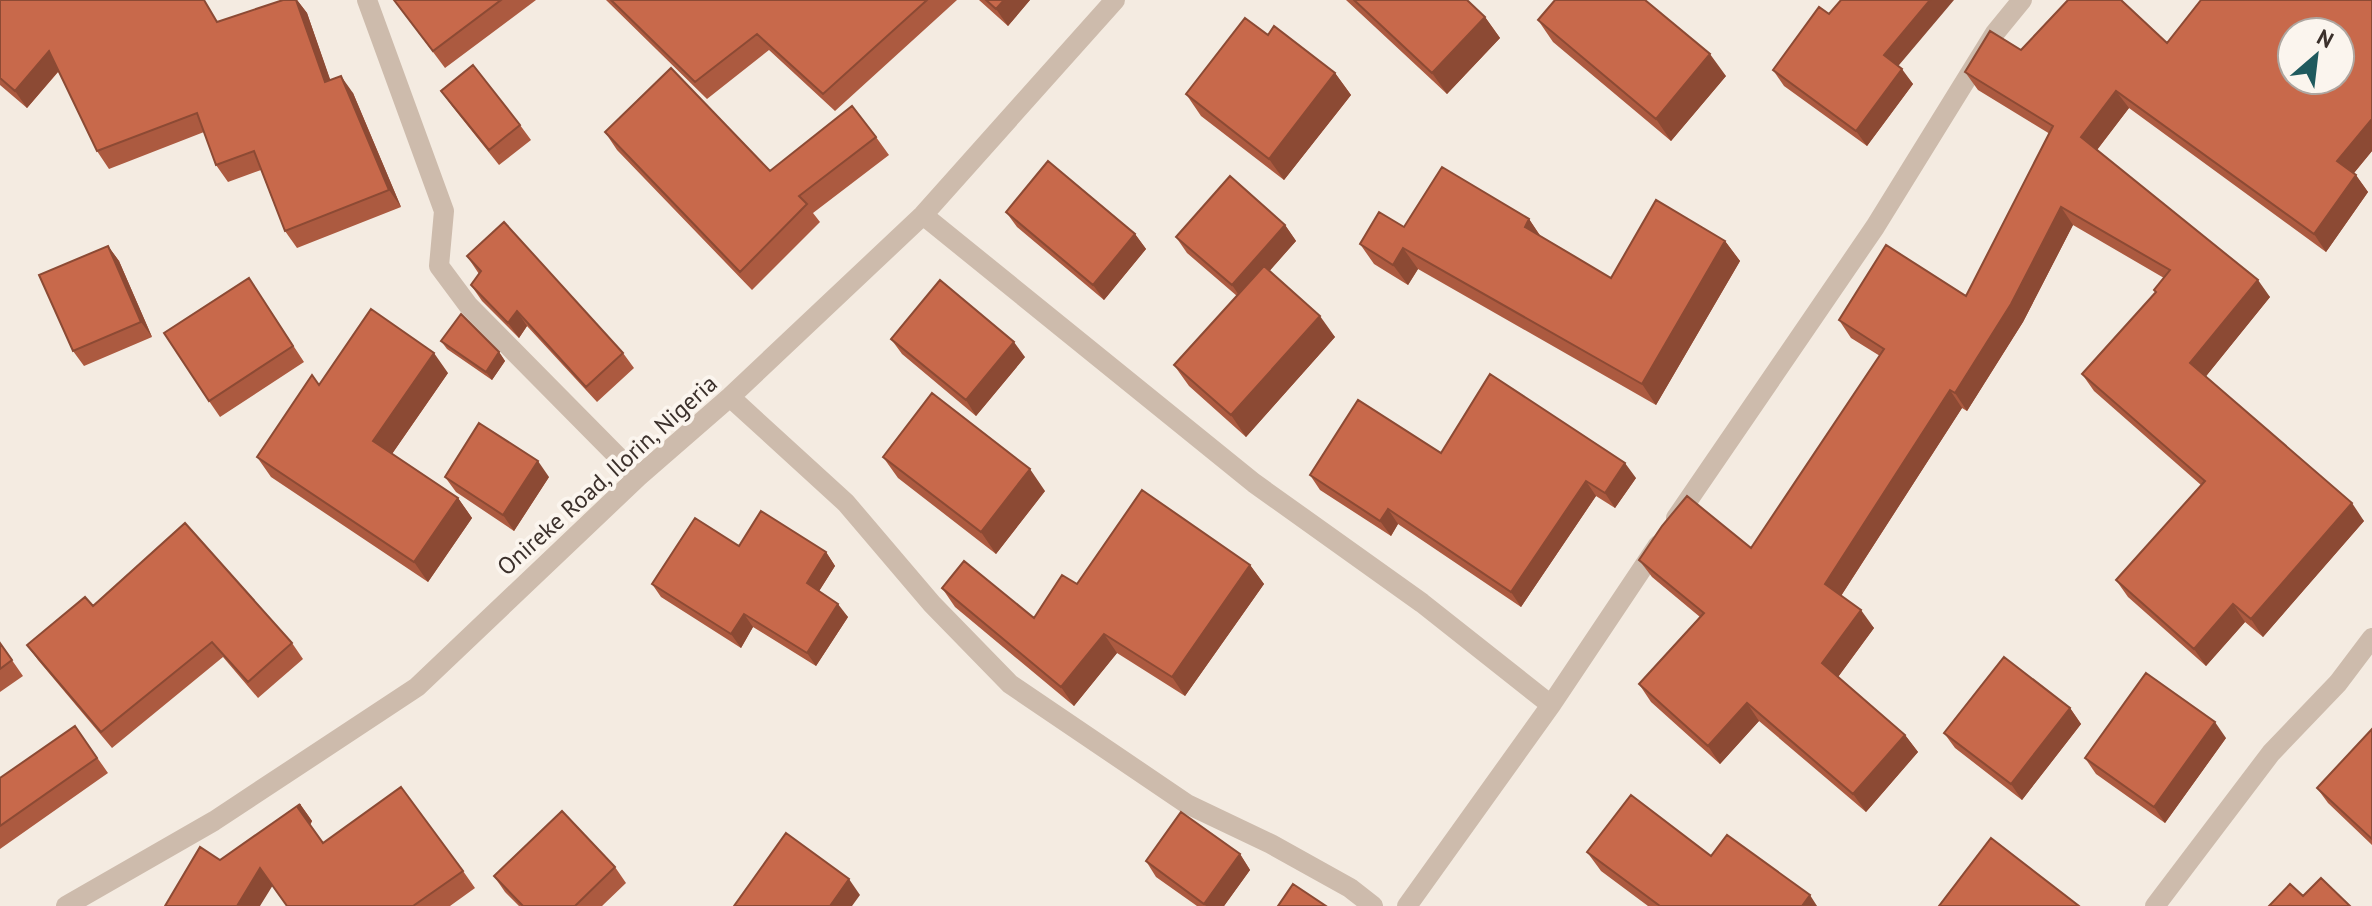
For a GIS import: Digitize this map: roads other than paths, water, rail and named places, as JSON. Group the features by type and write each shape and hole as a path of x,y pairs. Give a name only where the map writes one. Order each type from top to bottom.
{"street":[{"path":"367,0 444,211 439,266 468,305 638,477"},
{"name":"Onireke Road, Ilorin, Nigeria","path":"66,906 214,821 417,687 638,477 730,397 923,215 1115,0"},
{"path":"1407,906 1551,705 1875,227 1995,33 2022,0"},
{"path":"923,215 1254,483 1422,603 1551,705"},
{"path":"730,397 846,503 932,604 1010,684 1187,804 1284,851 1350,888 1373,906"},
{"path":"2155,906 2271,753 2338,683 2372,638"}]}
